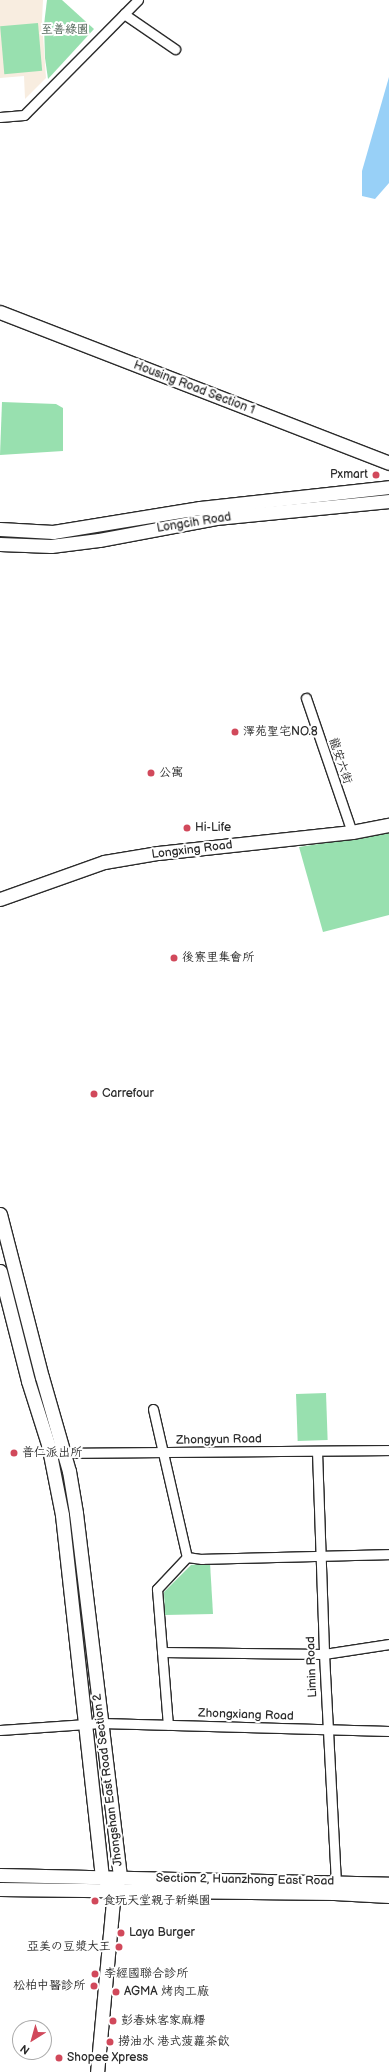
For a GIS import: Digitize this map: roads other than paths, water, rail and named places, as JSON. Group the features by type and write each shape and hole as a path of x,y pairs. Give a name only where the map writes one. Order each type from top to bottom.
{"street":[{"path":"0,117 24,115 138,0"},
{"path":"124,14 175,49"},
{"name":"Housing Road Section 1","path":"0,312 389,463"},
{"name":"Longcih Road","path":"0,529 53,532 200,508 389,487"},
{"name":"Longcih Road","path":"0,544 51,546 99,540 216,518 389,501"},
{"path":"98,524 99,540"},
{"name":"龍安六街","path":"306,698 352,832"},
{"name":"Longxing Road","path":"0,899 104,862 158,853 352,832 389,825"},
{"name":"Jhongshan East Road Section 2","path":"0,1214 42,1377 65,1453 76,1513 120,1877 114,1890 102,1877 62,1515 50,1453 28,1381 0,1271"},
{"path":"153,1409 165,1453 187,1557"},
{"name":"Zhongyun Road","path":"50,1453 389,1450"},
{"name":"Limin Road","path":"317,1451 327,1729 336,1882"},
{"path":"187,1557 202,1559 389,1554"},
{"path":"168,1725 156,1589 187,1557"},
{"path":"162,1652 324,1654 389,1644"},
{"name":"Zhongxiang Road","path":"0,1730 102,1723 389,1731"},
{"name":"Section 2, Huanzhong East Road","path":"0,1875 389,1884"},
{"name":"Section 2, Huanzhong East Road","path":"0,1889 334,1893 389,1896"},
{"path":"97,2072 114,1890"}],"water":[{"path":"389,77 389,183 375,199 362,196 362,171"}],"place":[{"name":"Pxmart","path":"376,475"},
{"name":"澤苑聖宅NO.8","path":"235,732"},
{"name":"公寓","path":"151,773"},
{"name":"Hi-Life","path":"187,828"},
{"name":"後寮里集會所","path":"174,958"},
{"name":"Carrefour","path":"94,1094"},
{"name":"普仁派出所","path":"14,1453"},
{"name":"食玩天堂親子新樂園","path":"95,1901"},
{"name":"Laya Burger","path":"121,1933"},
{"name":"亞美の豆漿大王","path":"119,1947"},
{"name":"李經國聯合診所","path":"95,1974"},
{"name":"松柏中醫診所","path":"94,1986"},
{"name":"AGMA 烤肉工廠","path":"116,1992"},
{"name":"彭春妹客家麻糬","path":"113,2021"},
{"name":"撈油水 港式菠蘿茶飲","path":"110,2042"},
{"name":"Shopee Xpress","path":"59,2058"}],"park label":[{"name":"至善綠園","path":"65,30"}]}
